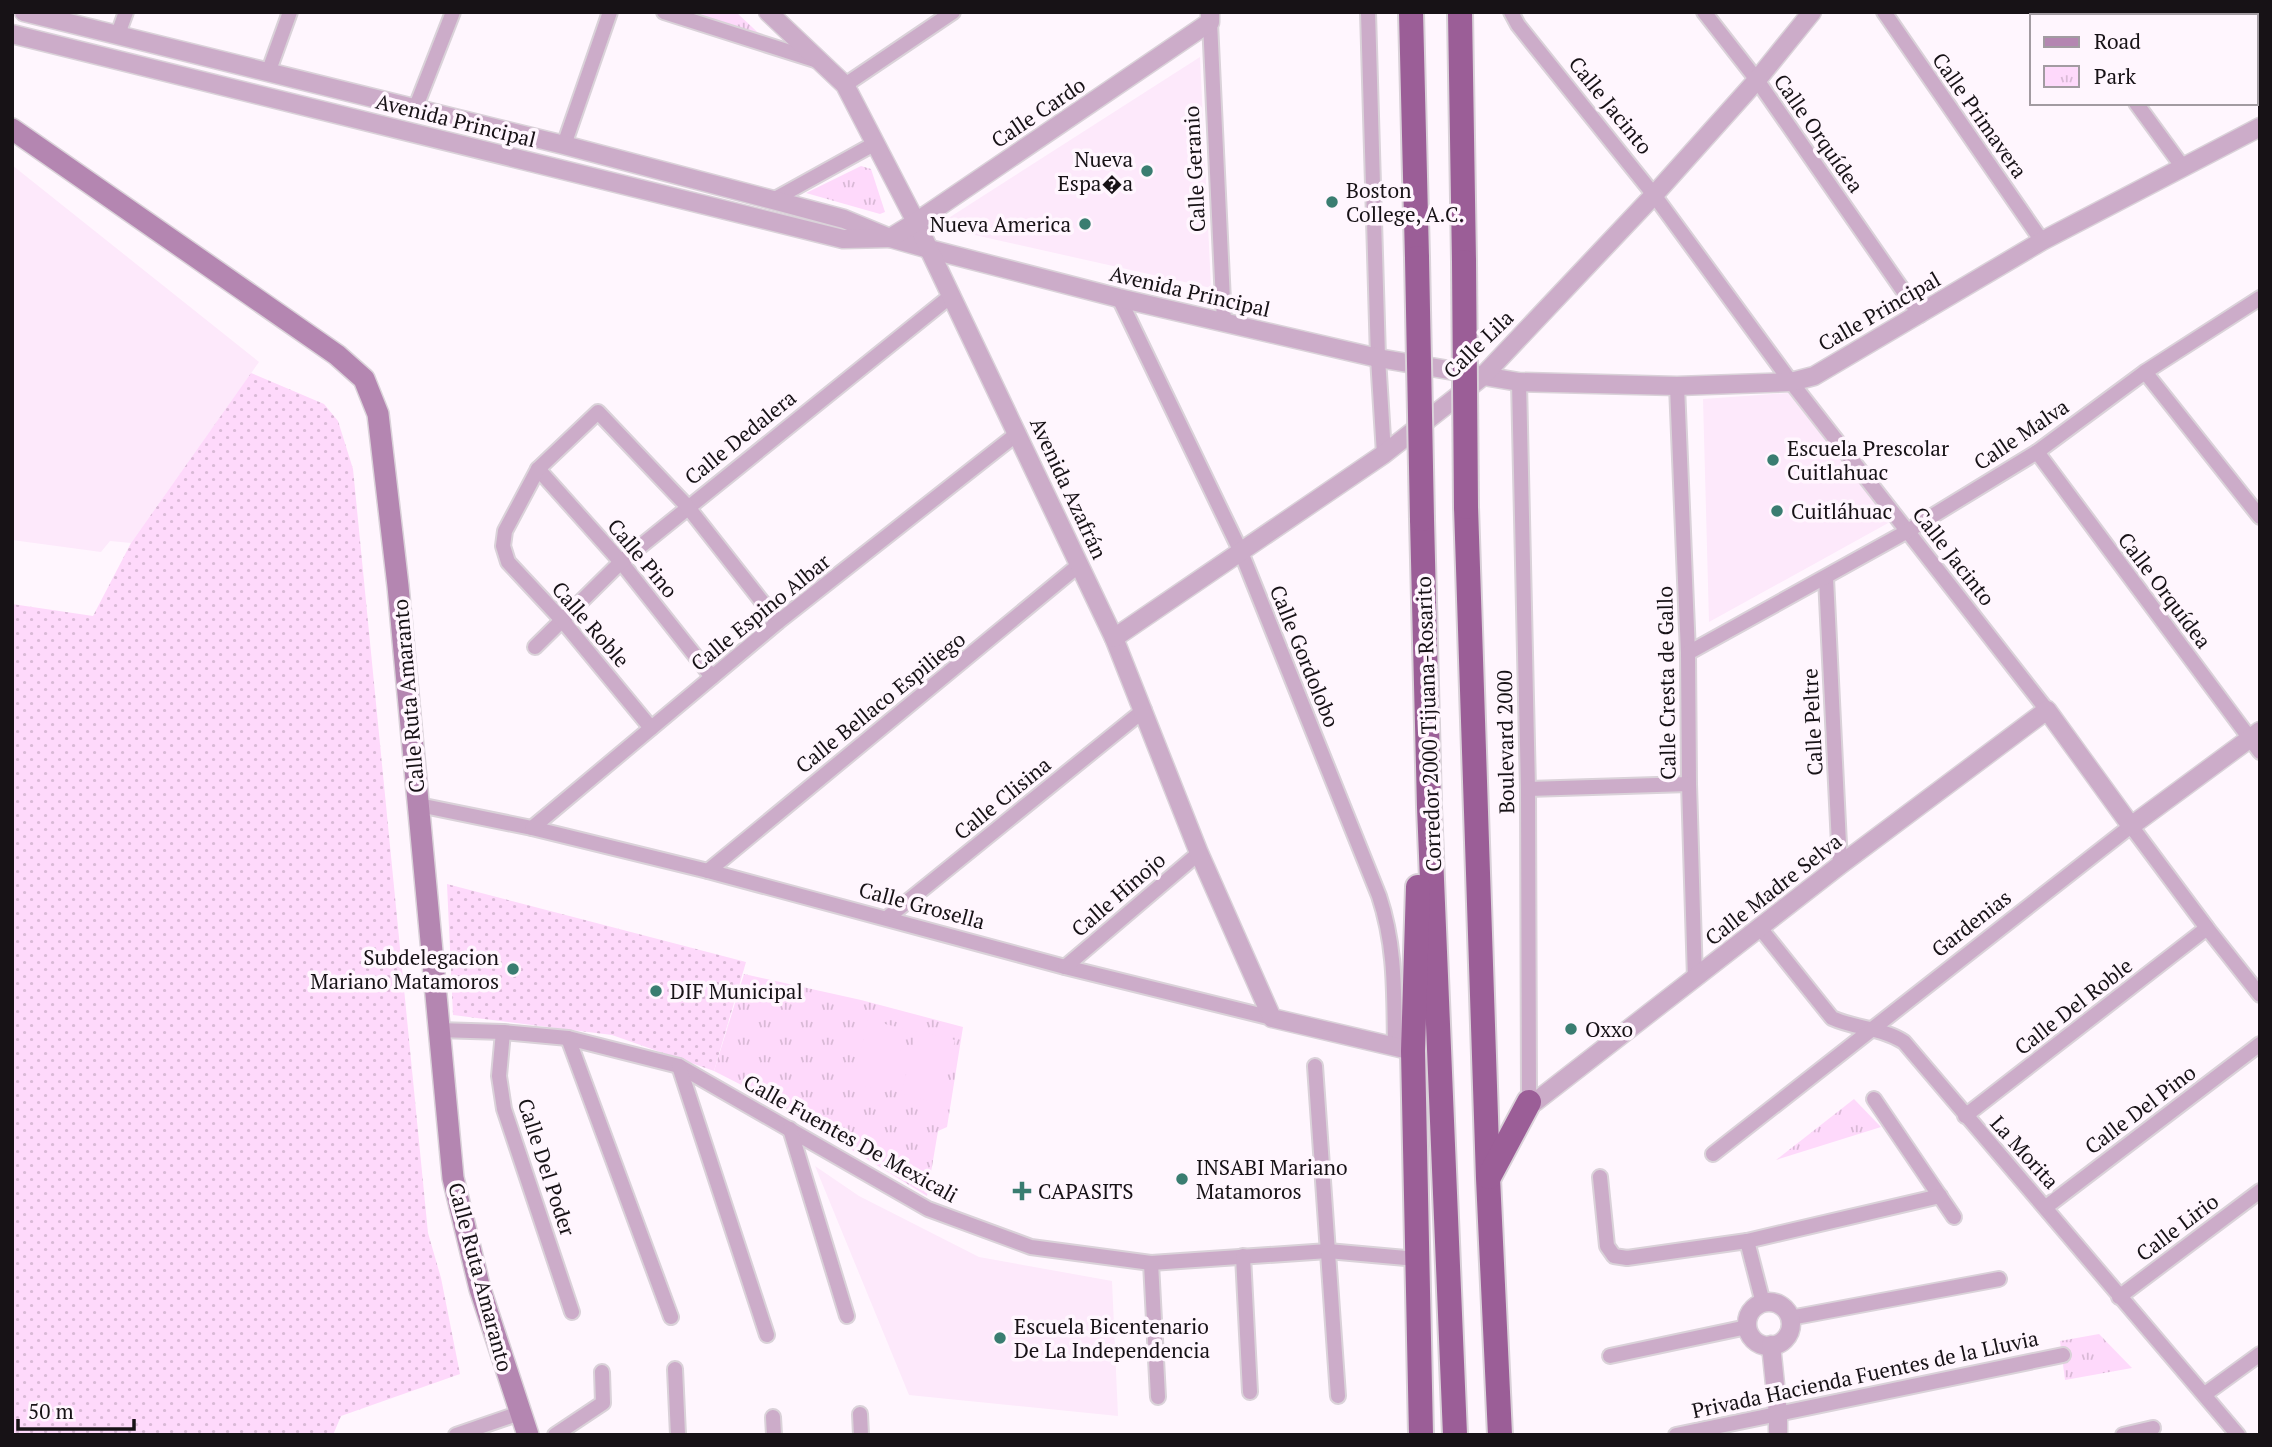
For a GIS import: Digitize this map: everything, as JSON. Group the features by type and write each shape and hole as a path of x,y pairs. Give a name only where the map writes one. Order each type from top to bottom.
{"highway":[{"name":"Corredor 2000 Tijuana-Rosarito","path":"1411,12 1429,807 1455,1435"},
{"path":"1460,12 1466,507 1500,1435"},
{"path":"1421,1435 1417,1259 1404,1049 1419,853 1429,807"},
{"path":"1489,1178 1529,1102"}],"main road":[{"name":"Calle Ruta Amaranto","path":"12,129 337,355 364,379 377,414 396,573 453,1178 480,1289 528,1435"}],"street":[{"name":"Avenida Principal","path":"24,12 564,145 844,219 890,238 929,249 1119,298 1378,358 1482,376"},
{"path":"118,34 126,12"},
{"path":"268,73 290,12"},
{"path":"415,110 453,12"},
{"path":"564,145 610,12"},
{"path":"664,12 820,61"},
{"name":"Avenida Azafrán","path":"768,12 845,85 916,222 1114,638 1199,853 1272,1018"},
{"path":"845,85 953,12"},
{"path":"1368,12 1378,358 1384,454"},
{"name":"Calle Jacinto","path":"1511,12 1518,25 1654,195 1791,382 1906,532 2047,710 2207,928 2260,995"},
{"name":"Calle Orquídea","path":"1704,12 1757,80 1920,315"},
{"name":"Calle Lila","path":"1114,638 1384,454 1482,376 1654,195 1757,80 1812,12"},
{"name":"Calle Primavera","path":"1884,12 2042,241"},
{"name":"Calle Cardo","path":"890,238 1210,17"},
{"name":"Calle Geranio","path":"1210,17 1224,323"},
{"name":"Avenida Principal","path":"12,34 844,239 890,238"},
{"path":"2137,105 2182,166"},
{"name":"Calle Principal","path":"1482,376 1519,382 1677,386 1791,382 1814,376 2042,241 2260,127"},
{"path":"773,200 874,144"},
{"name":"Calle Dedalera","path":"535,647 621,562 687,506 952,295"},
{"name":"Calle Gordolobo","path":"1119,298 1241,552 1379,897 1393,952 1404,1049"},
{"name":"Calle Malva","path":"1688,653 1906,532 2037,452 2146,372 2260,298"},
{"path":"2146,372 2260,517"},
{"name":"Boulevard 2000","path":"1519,382 1528,789 1529,1102"},
{"name":"Calle Cresta de Gallo","path":"1677,386 1688,653 1695,979"},
{"path":"538,469 598,412 687,506 778,622"},
{"name":"Calle Espino Albar","path":"532,828 778,622 1018,433"},
{"name":"Calle Orquídea","path":"2037,452 2256,741"},
{"name":"Calle Roble","path":"538,469 505,531 503,546 508,562 562,620 651,728"},
{"name":"Calle Pino","path":"538,469 621,562 712,677"},
{"name":"Calle Bellaco Espiliego","path":"708,871 1079,565"},
{"name":"Calle Peltre","path":"1826,578 1840,865"},
{"name":"Calle Clisina","path":"887,918 1144,710"},
{"name":"Calle Madre Selva","path":"1529,1102 1535,1102 1840,865 2047,710"},
{"name":"Gardenias","path":"1713,1154 2131,826 2256,741"},
{"path":"1528,789 1689,785"},
{"name":"Calle Grosella","path":"419,805 532,828 708,871 1065,967 1404,1049"},
{"name":"Calle Hinojo","path":"1065,967 1199,853"},
{"name":"La Morita","path":"1760,928 1832,1018 1849,1026 1893,1035 1903,1042 2238,1435"},
{"name":"Calle Del Roble","path":"1965,1116 2207,928"},
{"name":"Calle Fuentes De Mexicali","path":"438,1031 503,1032 568,1038 679,1066 928,1209 1031,1247 1151,1263 1328,1251 1417,1259"},
{"name":"Calle Del Poder","path":"503,1032 499,1076 504,1109 572,1312"},
{"path":"568,1038 671,1317"},
{"name":"Calle Del Pino","path":"2046,1208 2260,1044"},
{"path":"679,1066 767,1335"},
{"path":"1315,1066 1338,1396"},
{"path":"1874,1099 1954,1217"},
{"path":"790,1129 847,1316"},
{"path":"1600,1178 1607,1246 1614,1255 1627,1258 1747,1241 1940,1196"},
{"name":"Calle Lirio","path":"2119,1297 2260,1191"},
{"path":"1747,1241 1763,1303"},
{"path":"1243,1256 1250,1392"},
{"path":"1151,1263 1158,1397"},
{"path":"1790,1318 1999,1279"},
{"path":"1763,1303 1777,1303 1790,1318 1790,1326 1784,1339 1771,1345 1764,1345 1753,1339 1747,1327 1752,1309 1763,1303"},
{"path":"1610,1356 1747,1327"},
{"path":"1771,1345 1779,1414 1778,1435"},
{"name":"Privada Hacienda Fuentes de la Lluvia","path":"1676,1435 2063,1354"},
{"path":"2205,1394 2260,1354"},
{"path":"675,1368 678,1435"},
{"path":"555,1435 603,1403 602,1372"},
{"path":"456,1435 520,1413"},
{"path":"860,1414 861,1435"},
{"path":"773,1417 774,1435"},
{"path":"2123,1435 2154,1428"}],"shaded area":[{"path":"1200,57 1211,288 948,229 947,219"},
{"path":"12,165 259,362 131,543 110,541 101,552 12,540"},
{"name":"Escuela Prescolar Cuitlahuac","path":"1788,393 1890,522 1709,622 1703,399"},
{"name":"Escuela Bicentenario De La Independencia","path":"815,1166 859,1196 979,1257 1112,1281 1118,1416 909,1395"}],"green space":[{"path":"672,12 736,12 766,40"},
{"path":"861,166 871,169 885,212 880,214 806,193"},
{"path":"251,373 324,404 338,421 353,469 428,1233 441,1278 460,1374 341,1416 333,1435 12,1435 12,604 93,616 131,543"},
{"path":"447,884 746,962 714,1071 612,1035 453,1015"},
{"path":"744,974 861,1000 963,1027 947,1127 938,1131 927,1196 767,1098 714,1071"},
{"path":"868,1020 906,1029 890,1092 853,1083"},
{"path":"917,1031 955,1040 939,1103 901,1094"},
{"path":"1854,1099 1881,1127 1776,1160"},
{"path":"2099,1334 2132,1368 2065,1380 2060,1341"}],"place":[{"name":"Nueva Espa�a","path":"1147,171"},
{"name":"Boston College, A.C.","path":"1332,202"},
{"name":"Nueva America","path":"1085,224"},
{"name":"Escuela Prescolar Cuitlahuac","path":"1773,460"},
{"name":"Cuitláhuac","path":"1777,511"},
{"name":"Subdelegacion Mariano Matamoros","path":"513,969"},
{"name":"DIF Municipal","path":"656,991"},
{"name":"Oxxo","path":"1571,1029"},
{"name":"INSABI Mariano Matamoros","path":"1182,1179"},
{"name":"CAPASITS","path":"1022,1191"},
{"name":"Escuela Bicentenario De La Independencia","path":"1000,1338"}]}
